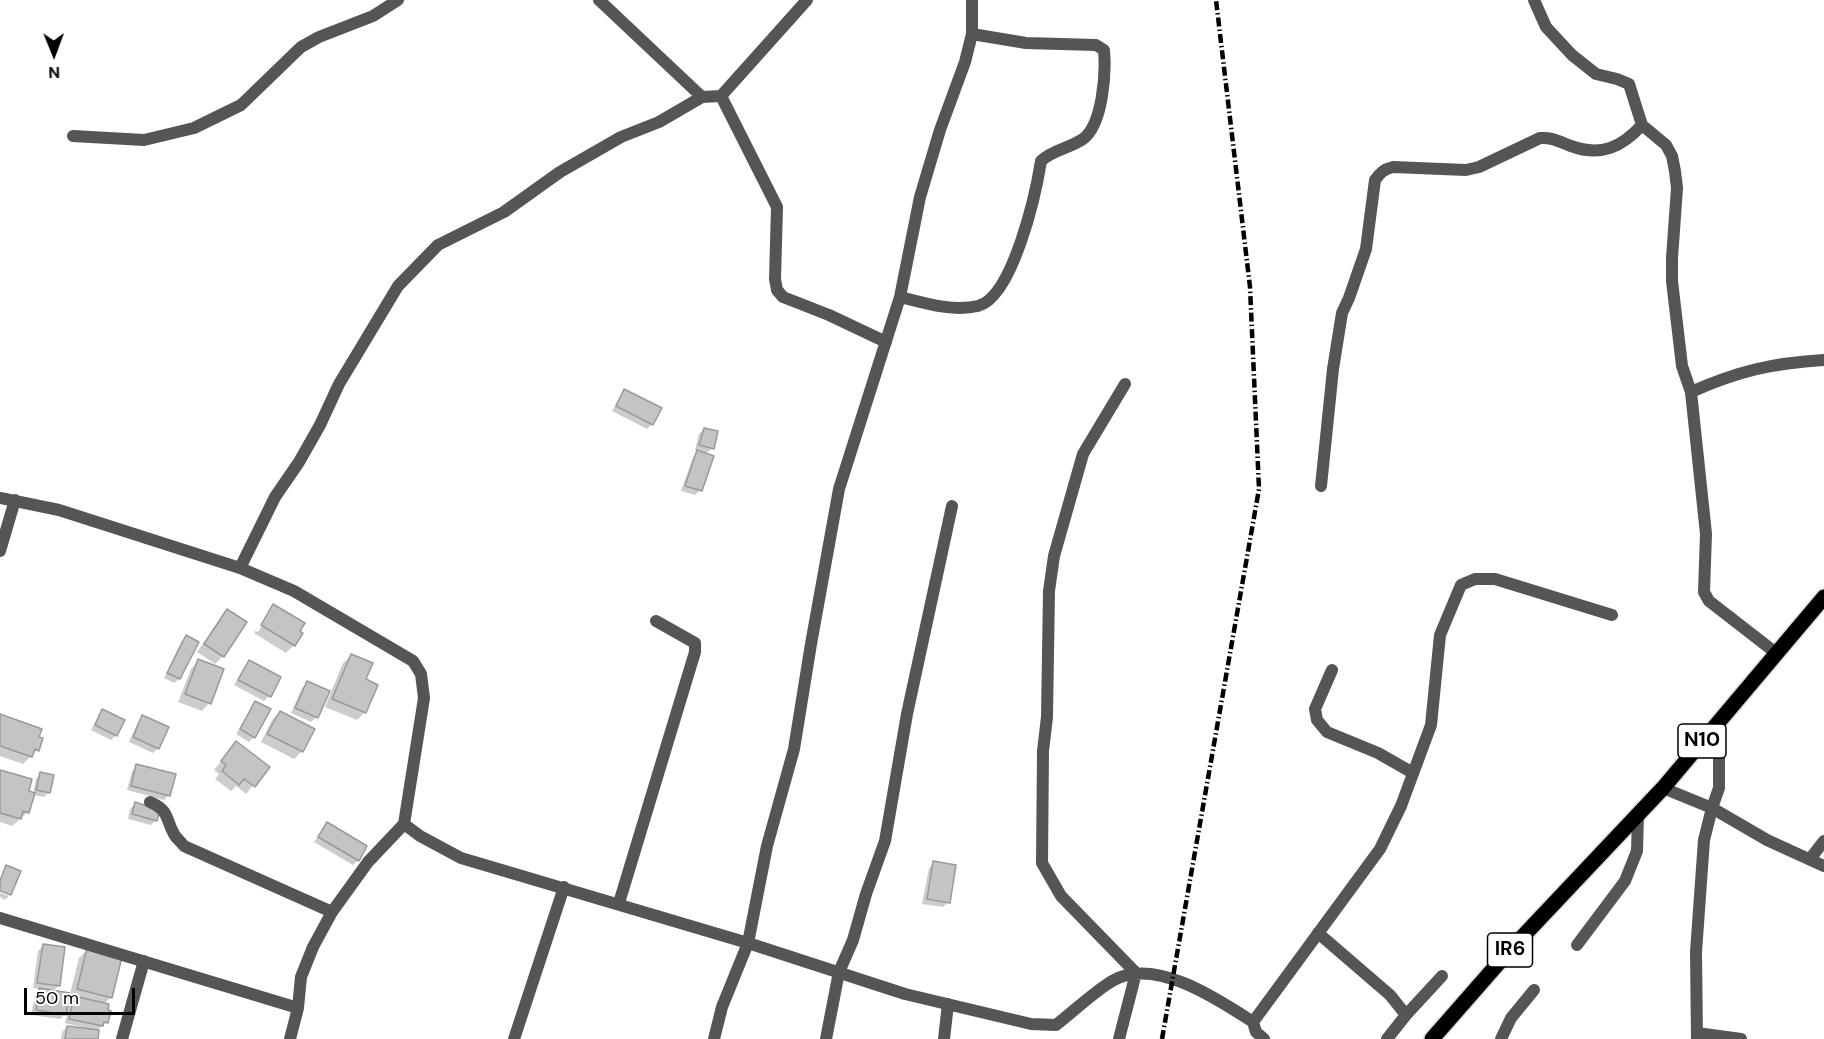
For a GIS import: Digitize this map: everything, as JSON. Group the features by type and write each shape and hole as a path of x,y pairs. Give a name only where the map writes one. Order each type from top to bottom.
{"main road":[{"name":"N10","path":"1575,880 1664,788 1824,597"},
{"name":"IR6","path":"1432,1039 1575,880"}],"street":[{"path":"73,136 144,140 194,128 241,105 301,47 319,37 373,16 398,0"},
{"path":"599,0 702,97"},
{"path":"240,568 275,497 299,462 320,425 339,384 398,286 438,245 504,212 560,172 621,137 659,122 702,97 721,96 807,0"},
{"path":"714,1039 722,1007 748,943 767,846 794,749 810,644 839,489 900,297 920,197 940,130 965,62 972,34 972,0"},
{"path":"1534,0 1546,27 1572,55 1596,74 1629,84 1642,125 1666,145 1672,156 1677,188 1671,258 1672,281 1682,366 1691,392 1706,534 1704,592 1708,601 1776,653"},
{"path":"900,297 928,304 960,307 980,305 992,297 1010,272 1022,241 1041,161 1083,138 1092,129 1098,114 1105,62 1104,50 1096,45 1026,43 972,34"},
{"path":"721,96 777,207 775,279 777,290 783,297 830,315 886,342"},
{"path":"1321,486 1333,369 1342,313 1366,249 1376,180 1379,174 1393,167 1466,170 1479,167 1540,138 1549,137 1585,151 1608,149 1629,139 1642,125"},
{"path":"1691,392 1726,376 1760,367 1785,362 1824,360"},
{"path":"1125,384 1083,454 1054,556 1049,591 1047,717 1043,750 1042,862 1060,896 1136,973"},
{"path":"0,498 59,510 240,568 294,591 413,662 421,674 424,698 404,824 368,862 332,912 313,946 301,977 298,1008 290,1039"},
{"path":"0,552 15,500"},
{"path":"825,1039 839,972 853,940 885,841 908,714 952,506"},
{"path":"1253,1022 1380,849 1401,806 1431,725 1440,635 1461,585 1475,579 1495,579 1612,615"},
{"path":"618,903 695,652 694,643 656,621"},
{"path":"1332,670 1315,709 1317,720 1328,732 1378,753 1413,773"},
{"path":"1707,734 1719,755 1719,788 1704,840 1700,881 1696,952 1697,1036 1741,1039"},
{"path":"1664,788 1712,808 1767,840 1824,866"},
{"path":"150,802 159,806 167,815 174,835 184,846 332,912"},
{"path":"1577,945 1625,881 1637,851 1638,815"},
{"path":"404,824 420,836 461,858 618,903 904,994 1031,1023 1056,1025 1114,980 1136,973 1173,979 1205,991 1253,1022 1256,1032 1263,1039"},
{"path":"1810,859 1824,841"},
{"path":"514,1039 564,887"},
{"path":"0,918 298,1008"},
{"path":"1318,933 1390,995 1406,1015"},
{"path":"122,1039 144,961"},
{"path":"1119,1039 1136,973"},
{"path":"1387,1039 1442,976"},
{"path":"1501,1039 1511,1018 1534,990"},
{"path":"944,1039 948,1004"}],"building":[{"path":"624,389 662,408 653,425 616,406"},
{"path":"704,428 718,431 714,449 699,445"},
{"path":"697,450 714,456 702,491 685,486"},
{"path":"273,604 305,623 300,631 303,633 295,646 261,625"},
{"path":"227,609 247,622 224,657 204,644"},
{"path":"186,635 199,642 180,679 167,673"},
{"path":"351,654 373,663 366,679 378,685 366,713 332,699"},
{"path":"198,659 224,669 211,704 185,694"},
{"path":"249,660 281,677 271,697 238,680"},
{"path":"307,681 330,691 318,718 295,708"},
{"path":"255,701 271,709 255,738 240,729"},
{"path":"102,709 125,720 117,736 95,725"},
{"path":"280,711 315,729 303,752 267,734"},
{"path":"0,714 42,729 39,737 43,738 39,751 35,749 32,757 0,746"},
{"path":"142,715 169,727 159,749 133,737"},
{"path":"236,741 270,767 255,787 244,779 239,785 222,771 226,765 221,761"},
{"path":"136,764 176,774 170,796 131,786"},
{"path":"0,770 32,779 29,791 35,793 29,813 23,811 21,819 0,813"},
{"path":"40,772 54,775 50,793 36,790"},
{"path":"135,802 160,810 157,821 132,814"},
{"path":"327,822 367,846 359,861 318,837"},
{"path":"933,861 956,865 950,903 927,899"},
{"path":"6,865 21,871 11,895 0,891 0,881"},
{"path":"43,944 65,947 60,986 37,983"},
{"path":"87,948 122,957 112,998 77,989"},
{"path":"39,988 70,993 66,1015 36,1010"},
{"path":"74,996 109,1004 108,1010 111,1011 108,1023 104,1022 103,1026 69,1019"},
{"path":"67,1026 99,1030 98,1039 65,1039"}],"railway":[{"path":"1162,1039 1259,489 1250,287 1216,0"}]}
